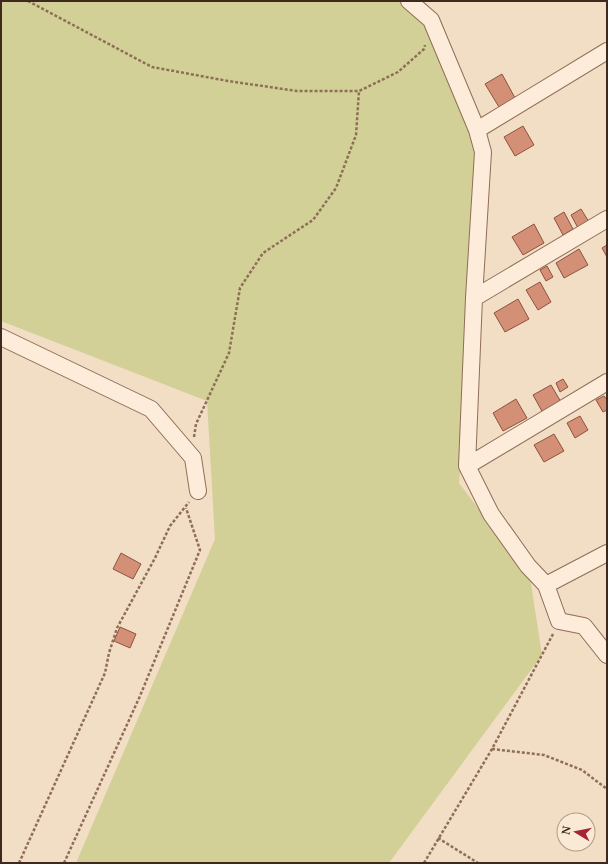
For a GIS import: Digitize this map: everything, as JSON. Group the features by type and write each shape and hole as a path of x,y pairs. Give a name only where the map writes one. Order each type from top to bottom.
{"street":[{"path":"417,3 431,20 477,130 483,152 474,298 467,466 491,514 528,566 546,586 559,621 584,626 607,655"},
{"path":"477,130 607,50"},
{"path":"474,298 607,219"},
{"path":"1,337 151,409 192,458 198,490"},
{"path":"467,466 607,382"},
{"path":"546,586 607,553"}],"path":[{"path":"28,1 152,67 228,81 297,91 359,91 398,72 424,49 431,20"},
{"path":"192,458 196,424 229,353 240,288 262,253 313,220 336,188 356,135 359,91"},
{"path":"19,863 105,673 109,653 117,628 155,558 170,526 186,508 198,490"},
{"path":"64,863 140,696 200,550 186,508"},
{"path":"424,863 492,749 559,621"},
{"path":"492,749 544,755 582,770 607,789"},
{"path":"438,838 478,863"}],"shaded area":[{"path":"1,1 424,1 441,20 491,154 459,483 530,577 542,655 389,863 76,863 215,539 207,401 1,321"}],"building":[{"path":"502,74 515,98 499,107 485,84"},
{"path":"523,126 534,145 515,156 504,137"},
{"path":"581,209 589,222 578,228 571,215"},
{"path":"564,212 573,229 563,235 554,218"},
{"path":"534,224 544,243 523,255 512,237"},
{"path":"607,245 607,257 602,248"},
{"path":"579,249 588,265 564,278 556,263"},
{"path":"547,266 553,277 546,281 540,270"},
{"path":"540,282 551,302 538,310 526,290"},
{"path":"518,299 529,319 505,332 494,313"},
{"path":"563,379 568,387 560,392 556,383"},
{"path":"551,385 561,402 543,413 533,395"},
{"path":"604,396 607,400 607,410 603,412 596,400"},
{"path":"516,399 527,418 503,431 493,413"},
{"path":"580,416 588,430 575,438 567,423"},
{"path":"554,434 564,451 544,462 534,445"},
{"path":"121,553 141,564 133,579 113,569"},
{"path":"120,627 136,634 130,648 114,641"}]}
